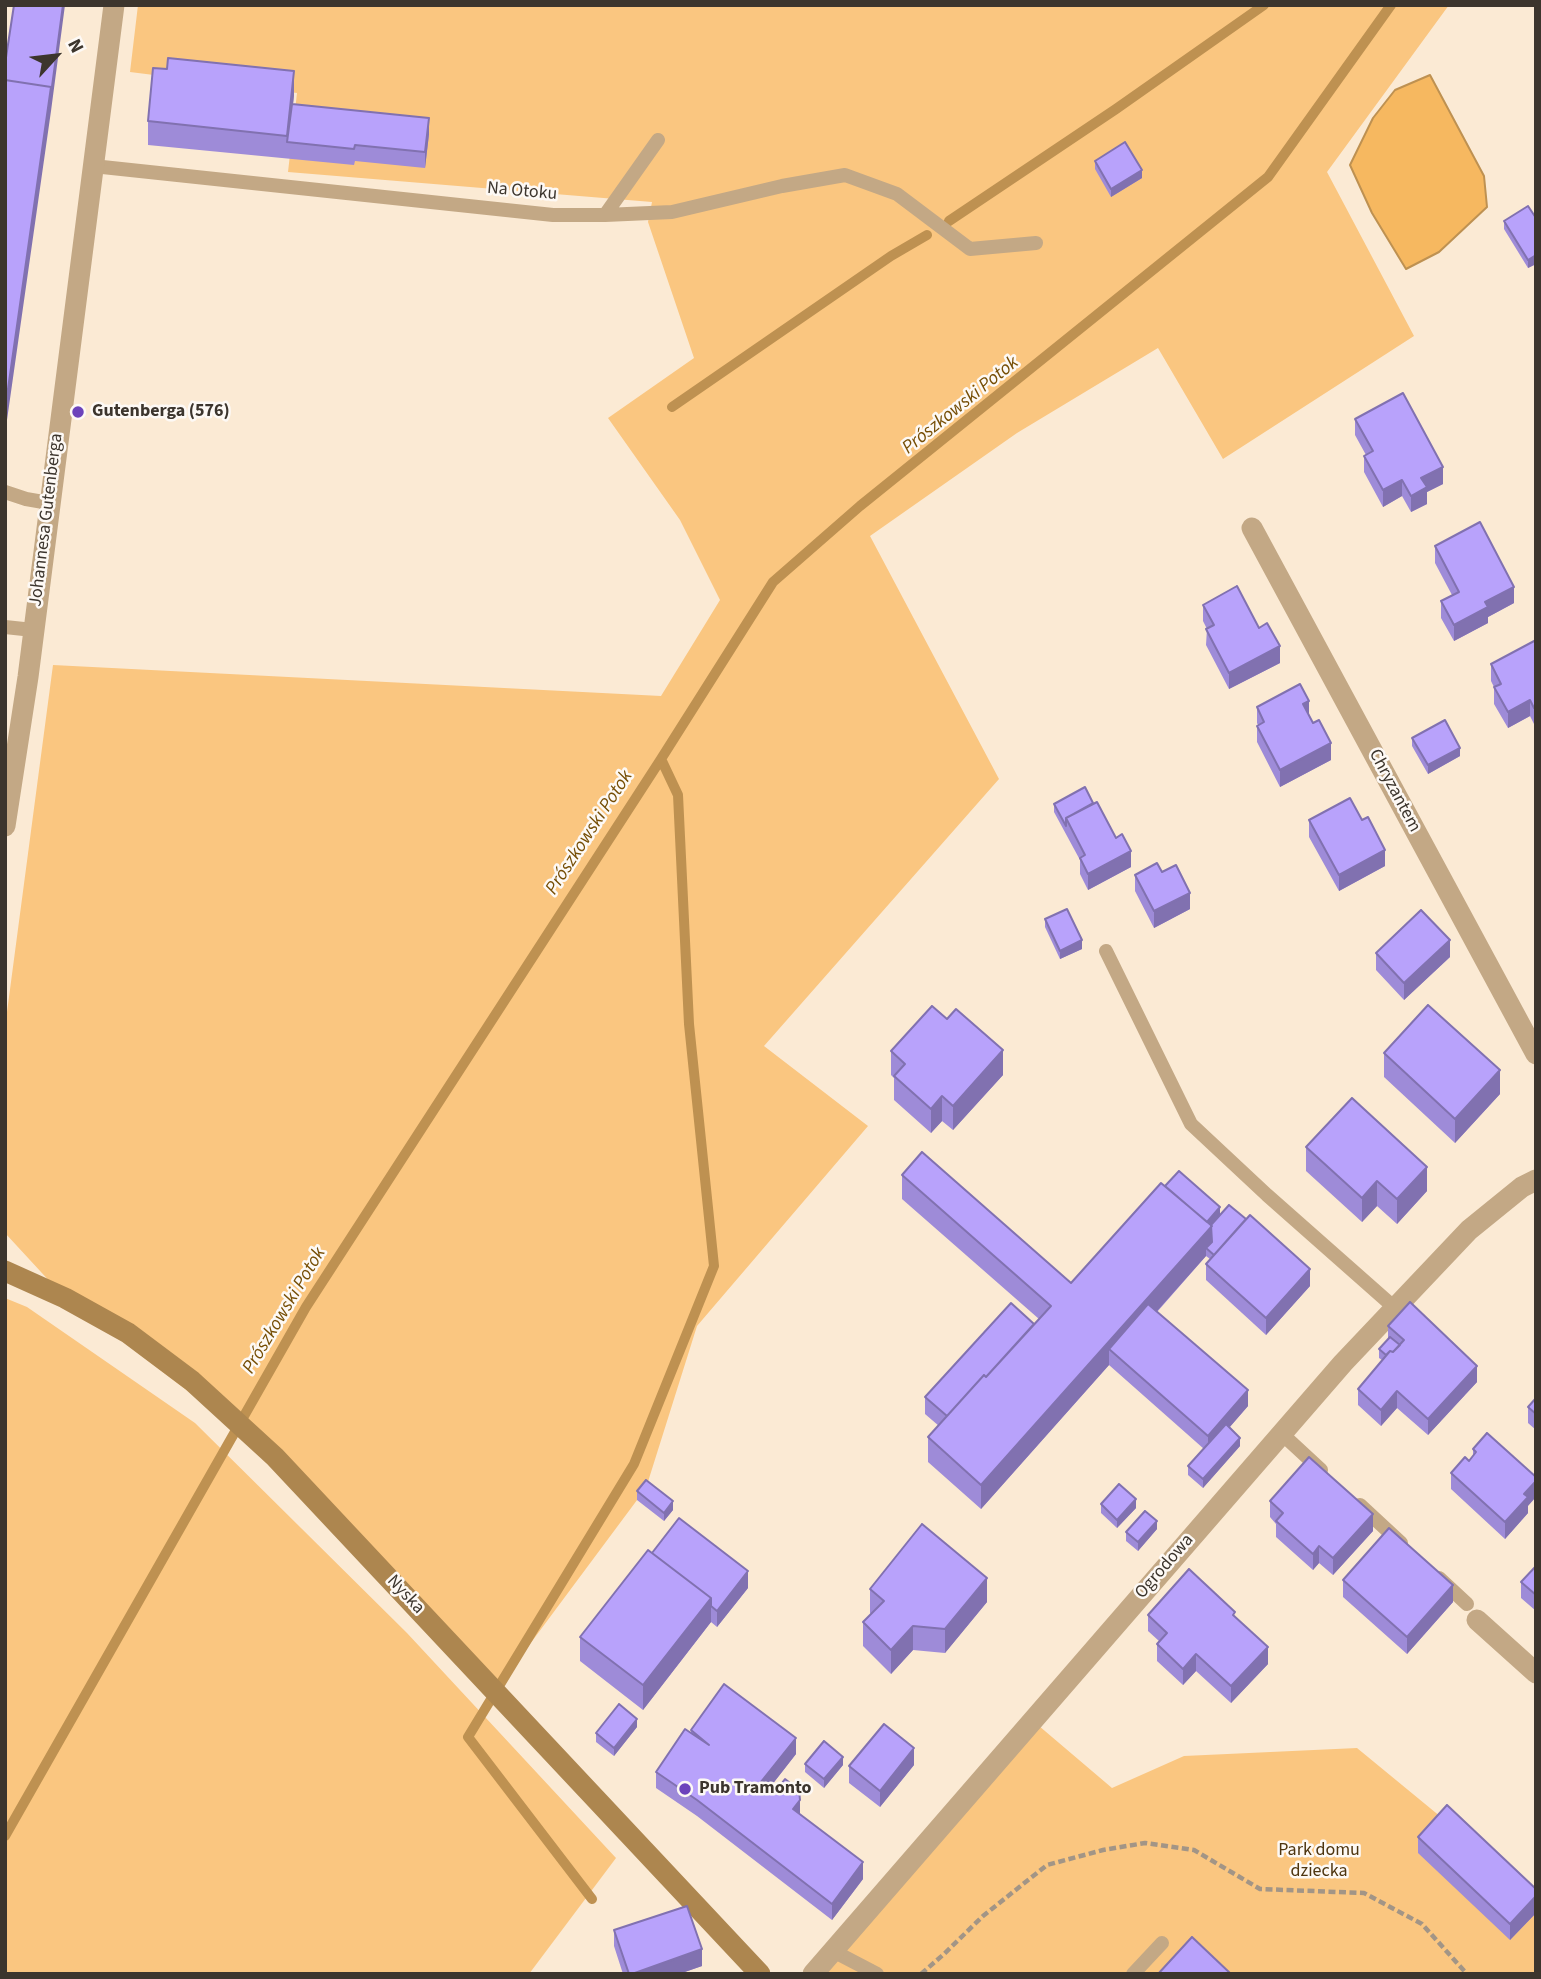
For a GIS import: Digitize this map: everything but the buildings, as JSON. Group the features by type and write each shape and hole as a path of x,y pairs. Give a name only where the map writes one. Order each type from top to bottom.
{"street":[{"name":"Johannesa Gutenberga","path":"5,826 28,677 114,5"},
{"name":"Chryzantem","path":"1252,527 1536,1054"},
{"name":"Ogrodowa","path":"813,1974 1343,1363 1469,1230 1521,1188 1536,1180"},
{"name":"Nyska","path":"5,1271 65,1298 128,1333 192,1381 257,1440 760,1974"},
{"path":"1472,1612 1536,1673"}],"lane":[{"path":"605,215 658,140"},
{"name":"Na Otoku","path":"93,166 553,215 672,212 782,186 845,175 897,194 970,249 1036,243"},
{"path":"5,492 50,503"},
{"path":"5,627 33,630"},
{"path":"1106,951 1191,1124 1396,1309"},
{"path":"1281,1433 1330,1478"},
{"path":"1350,1496 1409,1550"},
{"path":"1428,1568 1472,1612"},
{"path":"1133,1974 1162,1943"},
{"path":"833,1951 877,1974"}],"path":[{"path":"921,1974 983,1916 1047,1865 1103,1850 1145,1843 1194,1850 1260,1889 1364,1893 1422,1924 1467,1974"}],"green space":[{"path":"138,5 1449,5 1327,172 1414,336 1223,459 1158,348 1017,433 870,536 999,779 764,1046 868,1126 697,1326 646,1488 495,1691 275,1457 65,1298 5,1233 5,1027 53,665 661,696 720,600 680,520 608,418 694,358 648,222 652,202 288,172 297,93 130,72"},
{"path":"5,1298 27,1307 195,1423 407,1633 616,1858 529,1974 5,1974"},
{"name":"Park domu dziecka","path":"1032,1720 1112,1788 1184,1756 1357,1748 1447,1822 1536,1906 1536,1974 813,1974"}],"shaded area":[{"path":"1430,75 1484,176 1487,207 1439,252 1406,269 1372,213 1350,165 1373,118 1395,90"}],"waterway":[{"path":"949,221 1264,5"},
{"name":"Prószkowski Potok","path":"5,1836 306,1307 773,582 860,506 1268,177 1391,5"},
{"path":"672,407 891,256 927,235"},
{"path":"592,1899 468,1737 634,1464 714,1266 689,1024 678,795 661,759"}],"place":[{"name":"Gutenberga (576)","path":"78,412"},
{"name":"Pub Tramonto","path":"685,1789"}]}
